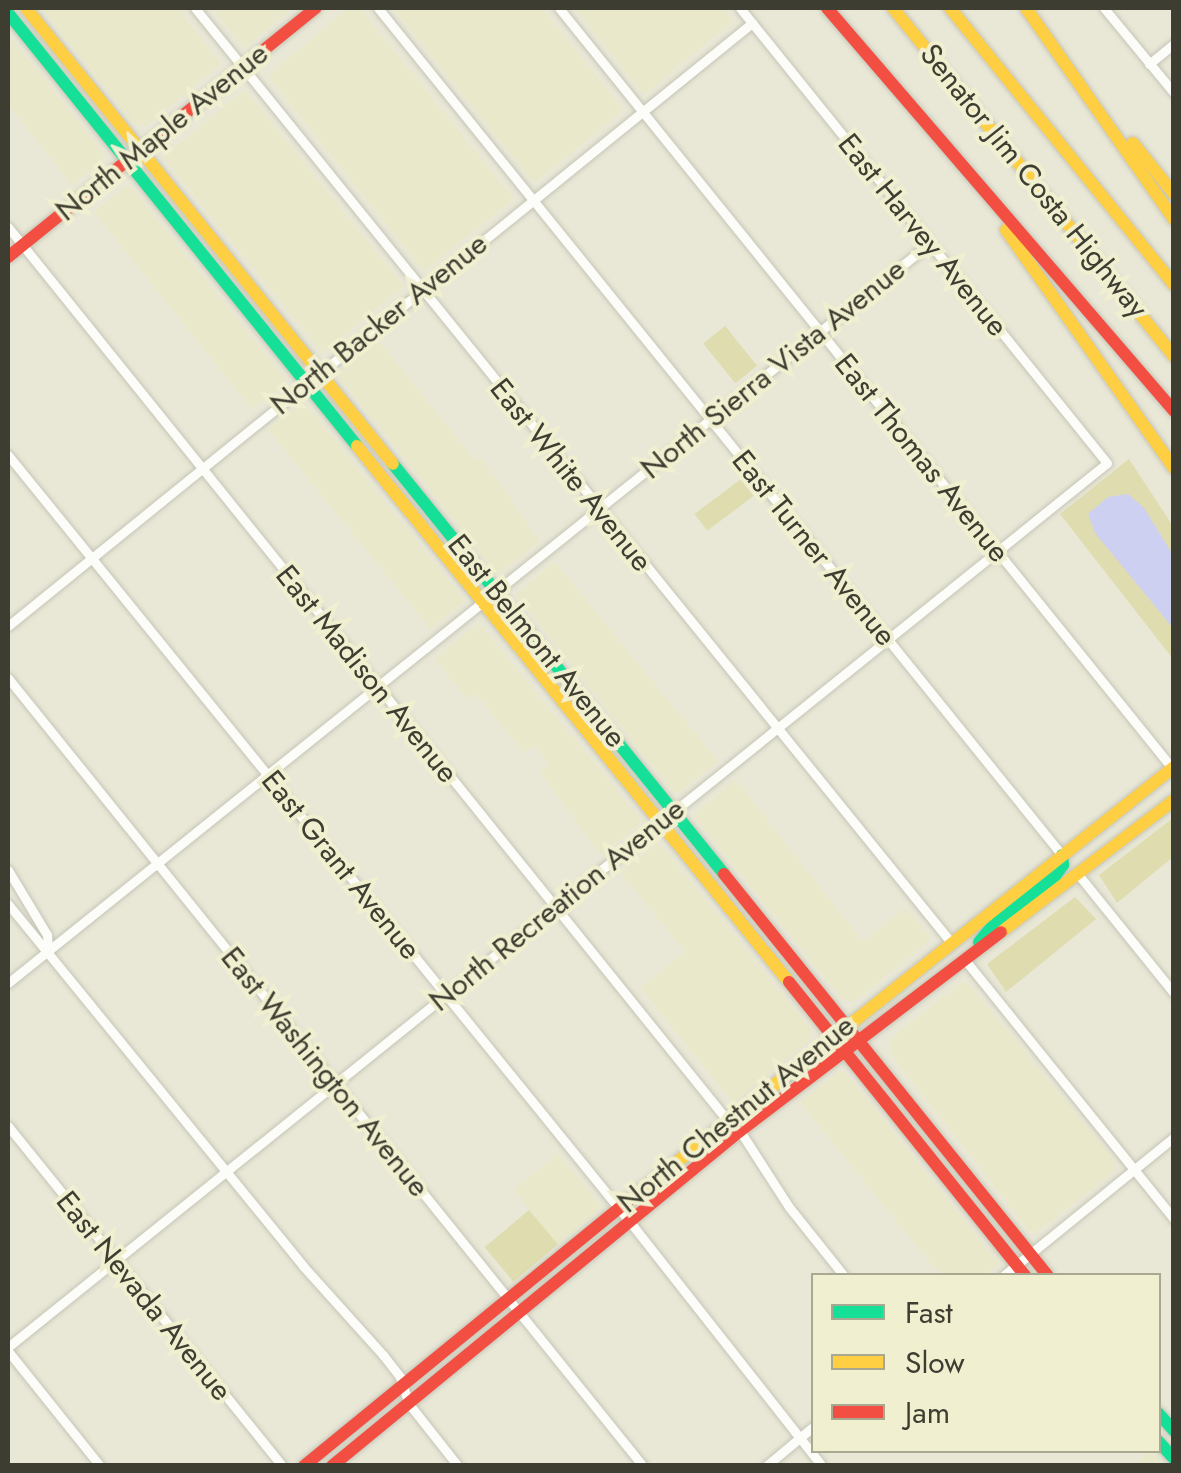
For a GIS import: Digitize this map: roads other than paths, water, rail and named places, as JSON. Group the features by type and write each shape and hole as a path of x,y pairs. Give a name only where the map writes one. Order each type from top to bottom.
{"main road":[{"name":"East Belmont Avenue","path":"26,8 1046,1273"},
{"name":"North Maple Avenue","path":"8,256 316,8"},
{"path":"827,8 1174,411"},
{"path":"876,8 986,122"},
{"name":"Senator Jim Costa Highway","path":"893,8 1174,356"},
{"name":"Senator Jim Costa Highway","path":"954,8 1174,285"},
{"path":"1028,8 1174,194"},
{"path":"1028,8 1174,219"},
{"name":"East Belmont Avenue","path":"8,13 1021,1270"},
{"path":"950,152 1174,468"},
{"name":"North Chestnut Avenue","path":"304,1466 832,1035 1173,768"},
{"name":"North Chestnut Avenue","path":"332,1466 740,1132 1174,800"},
{"path":"965,960 994,924 1055,876 1063,866 1062,855"}],"street":[{"name":"East White Avenue","path":"195,8 950,941"},
{"name":"East Turner Avenue","path":"378,8 1062,855"},
{"name":"East Thomas Avenue","path":"559,8 1173,768"},
{"name":"East Harvey Avenue","path":"740,8 1107,462"},
{"path":"1104,8 1174,94"},
{"name":"North Backer Avenue","path":"8,626 318,370 752,23"},
{"path":"1150,64 1174,44"},
{"name":"East Madison Avenue","path":"8,227 727,1120"},
{"name":"North Sierra Vista Avenue","path":"8,984 930,243"},
{"name":"East Grant Avenue","path":"8,454 619,1208 811,1453"},
{"name":"North Recreation Avenue","path":"8,1349 1107,462"},
{"name":"East Washington Avenue","path":"8,678 643,1466"},
{"path":"8,870 47,934 48,952"},
{"path":"1078,873 1174,992"},
{"path":"8,904 302,1266 383,1355 403,1386 408,1404 458,1466"},
{"path":"965,960 1174,1219"},
{"name":"East Nevada Avenue","path":"8,1126 282,1466"},
{"path":"740,1132 790,1207 842,1273"},
{"path":"1021,1270 1031,1254 1174,1137"},
{"path":"8,1349 100,1466"},
{"path":"766,1466 811,1428"}],"water":[{"path":"1128,494 1144,508 1173,555 1173,628 1095,533 1088,514 1108,497"}]}
